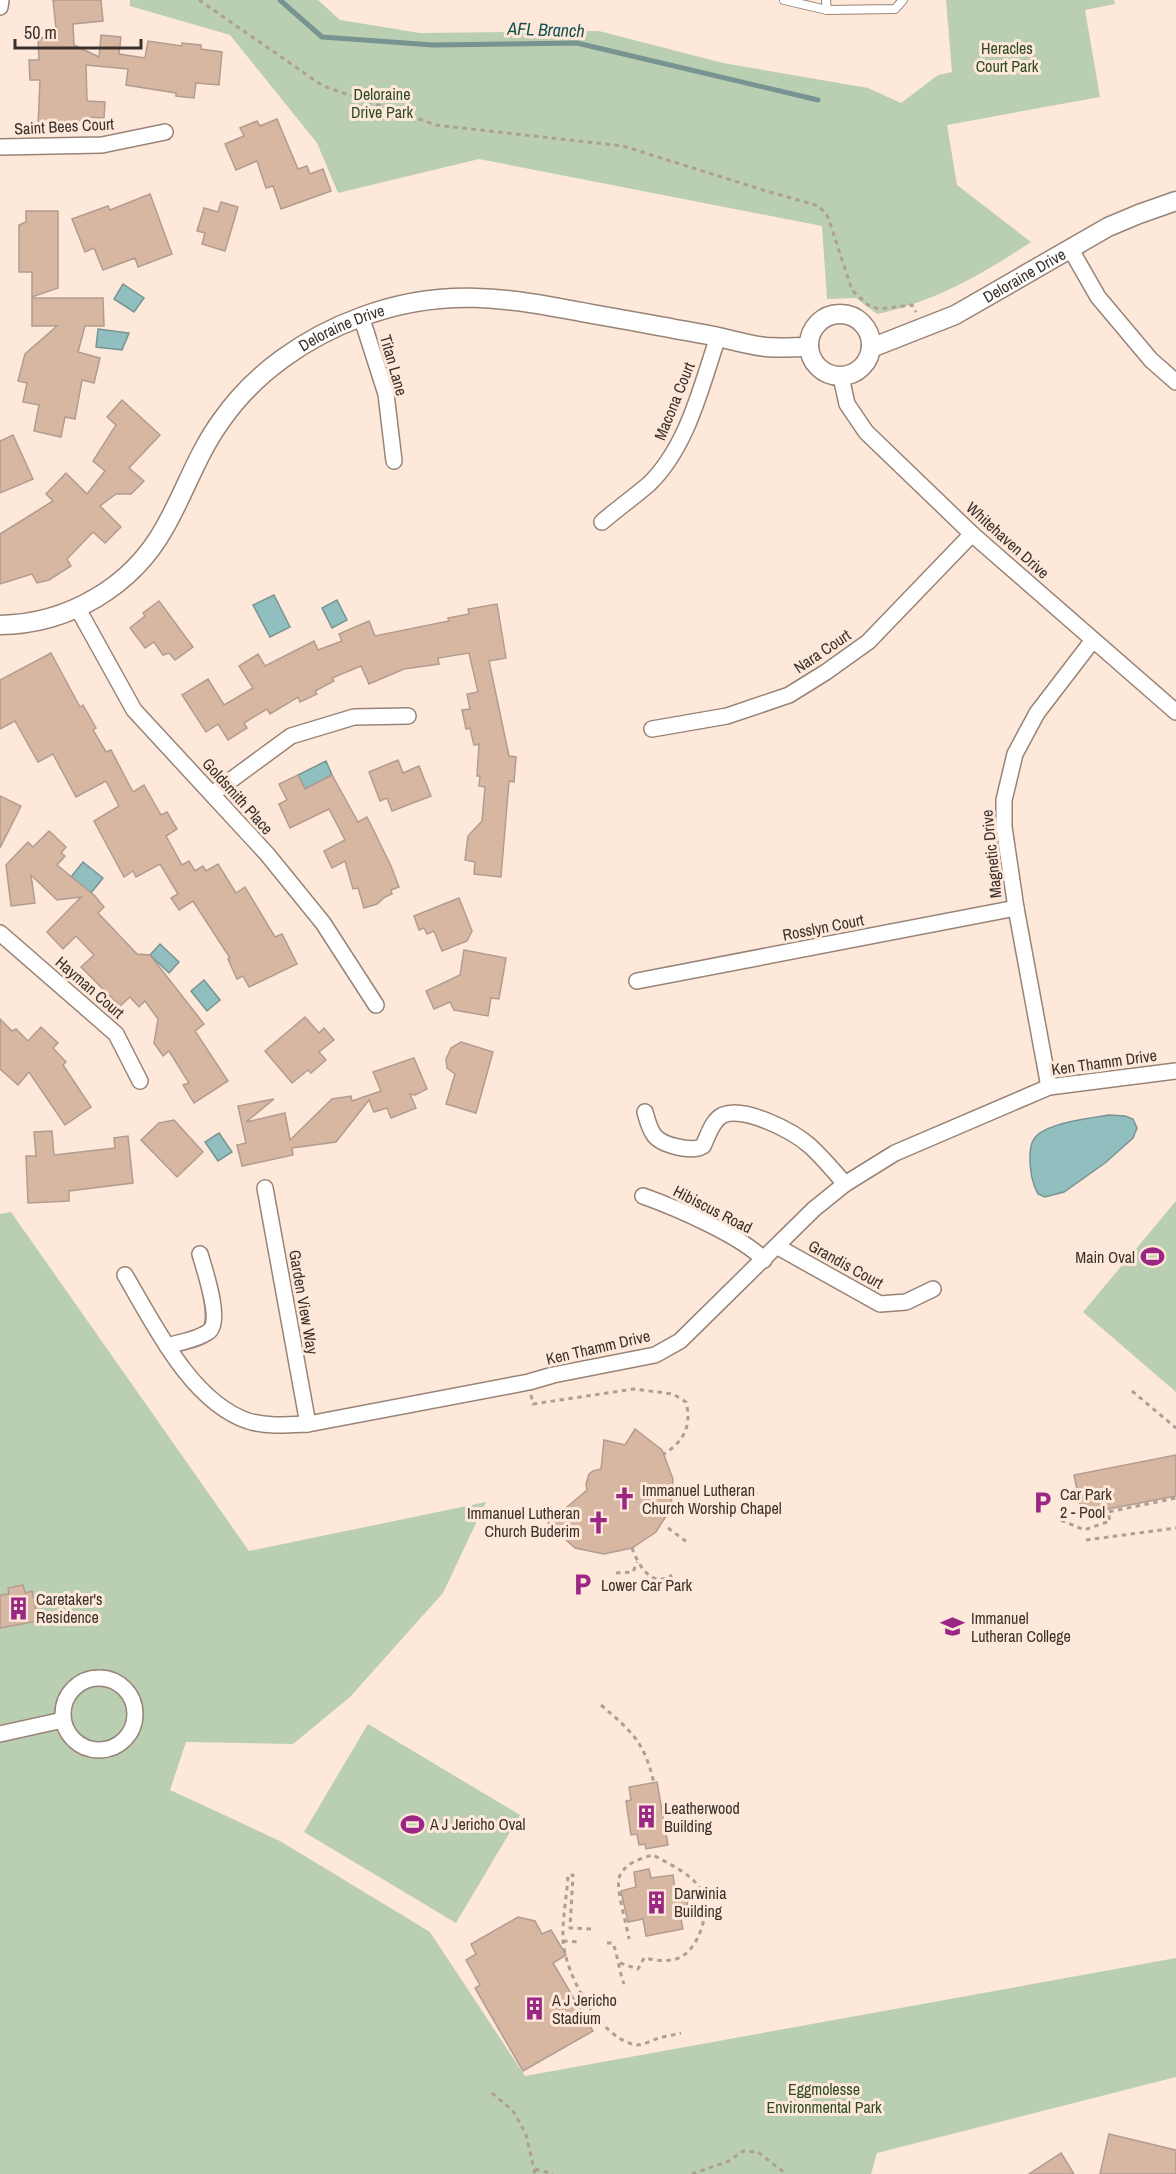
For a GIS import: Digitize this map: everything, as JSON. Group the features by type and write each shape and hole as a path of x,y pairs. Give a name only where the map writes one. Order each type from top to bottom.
{"street":[{"path":"0,7 1,0"},
{"name":"Saint Bees Court","path":"0,147 102,145 165,132"},
{"name":"Deloraine Drive","path":"871,348 966,310 1108,227 1176,201"},
{"path":"1070,248 1098,297 1151,360 1176,382"},
{"name":"Deloraine Drive","path":"0,624 51,618 78,609 109,591 138,565 165,529 198,459 221,421 250,385 311,339 361,316 409,302 469,297 522,301 766,347 809,347"},
{"path":"840,314 850,315 859,320 870,337 871,348 869,357 859,371 841,377 823,371 816,365 809,347 810,337 821,320 830,315 840,314"},
{"name":"Titan Lane","path":"361,316 386,394 394,461"},
{"name":"Macona Court","path":"602,522 650,483 672,454 689,420 718,337"},
{"name":"Whitehaven Drive","path":"841,377 847,404 866,432 972,534 1176,712"},
{"name":"Nara Court","path":"652,729 727,716 789,695 868,642 972,534"},
{"name":"Goldsmith Place","path":"78,609 134,710 267,854 323,923 376,1005"},
{"name":"Magnetic Drive","path":"1049,1087 1016,908 1004,827 1004,800 1015,754 1037,713 1093,640"},
{"path":"213,794 291,736 354,717 408,716"},
{"name":"Rosslyn Court","path":"638,981 1016,908"},
{"name":"Hayman Court","path":"0,933 116,1034 140,1081"},
{"name":"Ken Thamm Drive","path":"125,1275 167,1346 198,1386 224,1410 248,1421 272,1426 308,1424 529,1382 553,1375 655,1355 680,1341 778,1247 814,1209 845,1184 895,1154 1049,1087 1176,1071"},
{"path":"645,1112 654,1135 658,1139 680,1148 693,1150 703,1146 713,1126 723,1116 735,1114 755,1116 808,1144 845,1184"},
{"name":"Garden View Way","path":"265,1188 308,1424"},
{"name":"Hibiscus Road","path":"643,1197 666,1204 747,1245 764,1260"},
{"name":"Grandis Court","path":"778,1247 880,1304 906,1302 933,1289"},
{"path":"167,1346 200,1336 210,1332 213,1328 213,1306 200,1254"},
{"path":"99,1677 111,1679 122,1686 130,1694 134,1704 134,1725 129,1736 120,1744 109,1749 91,1749 75,1741 67,1732 63,1720 63,1707 68,1695 76,1686 99,1677"},
{"path":"0,1734 63,1720"}],"lane":[{"path":"784,0 827,10 896,9 903,0"},
{"path":"826,0 827,10"}],"path":[{"path":"199,0 323,86 436,125 623,146 819,206 828,217 852,290 868,305 879,309 912,305 924,327"},
{"path":"529,1382 533,1404 634,1389 673,1394 686,1402 690,1421 678,1443 664,1454"},
{"path":"1132,1391 1176,1428"},
{"path":"744,1494 760,1493"},
{"path":"1061,1520 1084,1530 1110,1521 1108,1512 1176,1498"},
{"path":"668,1528 687,1542"},
{"path":"1086,1540 1176,1528"},
{"path":"632,1548 637,1562 646,1574 657,1579 672,1575"},
{"path":"616,1573 633,1572 637,1562"},
{"path":"601,1705 630,1730 647,1757 654,1783"},
{"path":"620,1963 638,1969 644,1958 678,1959 692,1948 701,1928 706,1908 698,1886 676,1868 653,1855 638,1859 619,1878 629,1939"},
{"path":"591,1929 570,1928 573,1875 568,1875 563,1941 572,1974 587,2006 606,2028 628,2042 639,2045 681,2033"},
{"path":"563,1941 581,1942"},
{"path":"607,1943 613,1943 624,1984"},
{"path":"492,2093 513,2111 526,2134 535,2172 553,2174"},
{"path":"692,2174 729,2161 743,2151 758,2152 786,2174"}],"green space":[{"name":"Deloraine Drive Park","path":"130,0 318,0 340,20 420,33 599,31 723,63 868,88 901,103 938,75 952,72 946,0 1114,0 1115,4 1085,10 1100,97 947,125 957,185 1031,242 957,286 898,309 877,314 856,298 827,299 822,226 479,159 338,193 317,143 230,35 130,6"},
{"name":"Main Oval","path":"1176,1201 1176,1392 1083,1312"},
{"name":"Eggmolesse Environmental Park","path":"11,1212 249,1551 486,1502 443,1593 350,1697 293,1744 186,1742 170,1790 280,1841 430,1932 525,2076 1176,1958 1176,2077 877,2153 871,2174 0,2174 0,1214"},
{"name":"A J Jericho Oval","path":"368,1724 520,1815 456,1923 304,1832"}],"water":[{"path":"123,284 144,298 134,312 114,299"},
{"path":"98,329 129,333 122,350 96,347"},
{"path":"274,595 290,627 270,637 253,605"},
{"path":"337,600 347,620 332,628 322,608"},
{"path":"326,761 332,775 305,789 298,775"},
{"path":"83,862 103,878 91,893 71,877"},
{"path":"160,944 179,962 169,973 150,955"},
{"path":"204,980 220,1000 207,1011 191,991"},
{"path":"1109,1115 1133,1119 1137,1128 1133,1138 1105,1163 1064,1192 1045,1197 1038,1194 1032,1178 1030,1162 1032,1142 1039,1133 1057,1125"},
{"path":"219,1133 232,1152 218,1161 205,1142"}],"building":[{"path":"53,0 101,0 103,21 73,24 74,45 99,57 101,35 121,37 119,54 145,58 148,41 182,46 182,43 201,45 201,49 222,52 219,85 196,83 194,98 176,96 176,93 126,85 128,69 86,65 87,101 105,102 104,118 86,117 85,129 38,126 40,80 30,80 29,60 39,60 38,38 57,37"},
{"path":"277,119 298,169 307,166 310,174 323,169 331,191 281,209 273,186 266,188 257,161 236,170 225,144 244,136 240,128 257,121 260,126"},
{"path":"150,194 172,254 138,267 135,258 103,270 94,248 85,252 72,219 108,206 110,210"},
{"path":"221,202 238,207 225,251 202,244 205,233 197,231 204,208 218,212"},
{"path":"26,211 58,211 58,288 32,297 32,272 19,272 19,225 26,222"},
{"path":"32,298 103,298 104,326 85,326 78,352 100,358 94,383 82,380 75,419 65,417 61,437 34,431 39,405 23,402 27,383 18,381 25,354 57,326 32,326"},
{"path":"122,400 160,435 129,468 144,481 131,494 116,494 100,506 121,527 105,543 93,532 67,559 71,566 49,580 37,583 32,574 0,584 0,534 53,501 46,494 66,473 87,494 105,471 93,461 116,425 107,417"},
{"path":"13,435 33,479 0,493 0,441"},
{"path":"159,601 193,647 175,660 169,653 163,655 154,642 145,648 130,628 145,616 143,613"},
{"path":"497,604 506,658 489,661 509,756 516,757 514,782 509,781 501,877 474,874 475,862 465,860 468,836 482,821 485,787 479,786 480,776 477,776 479,744 474,745 470,728 466,729 462,710 470,709 467,694 478,692 469,653 438,658 439,664 404,669 369,684 361,666 332,678 334,681 315,691 317,694 300,702 298,697 270,714 267,709 244,723 247,728 228,740 218,724 206,732 182,695 208,679 224,705 253,688 239,666 258,654 265,666 314,641 318,650 342,641 339,634 369,621 375,636 449,621 448,618 469,614 468,609"},
{"path":"51,653 80,707 83,705 96,728 93,730 106,752 111,750 133,792 144,785 161,815 167,812 177,829 166,836 182,865 189,861 195,871 203,866 206,871 218,864 236,893 245,887 275,937 282,934 297,964 249,987 243,976 237,979 228,959 230,958 193,901 179,910 171,898 178,894 160,864 136,877 133,871 124,877 94,821 119,806 106,781 76,797 53,754 38,762 15,721 0,729 0,680"},
{"path":"398,760 403,773 419,766 431,796 392,811 387,798 380,801 369,772"},
{"path":"298,775 305,789 332,775 358,822 367,817 399,887 391,890 392,894 377,904 364,908 358,888 353,889 345,861 332,868 324,851 345,840 329,809 290,828 279,804 287,800 279,784"},
{"path":"0,796 21,806 0,848"},
{"path":"49,831 66,847 61,853 65,856 57,865 95,896 104,907 98,913 137,954 150,955 204,1024 195,1031 228,1081 194,1103 183,1085 189,1083 169,1051 163,1056 154,1043 158,1019 145,1001 139,1007 130,997 120,1006 81,967 94,955 76,936 63,949 47,932 81,897 57,900 31,875 35,903 11,906 6,865 28,842 33,847"},
{"path":"459,898 472,931 467,941 442,951 434,931 427,934 424,928 419,930 414,916"},
{"path":"464,950 506,958 499,999 491,998 488,1016 454,1010 450,1002 434,1009 426,991 460,975"},
{"path":"305,1017 319,1033 324,1028 334,1040 319,1052 326,1060 311,1073 308,1070 292,1083 265,1051"},
{"path":"0,1019 12,1031 16,1029 28,1041 41,1027 58,1043 53,1048 66,1062 63,1065 91,1107 65,1125 29,1072 18,1085 0,1069"},
{"path":"461,1042 493,1052 476,1113 446,1104 455,1074 447,1068 446,1059 451,1048"},
{"path":"414,1058 427,1089 415,1095 410,1094 416,1108 391,1118 387,1108 374,1112 369,1100 336,1142 292,1148 293,1155 242,1166 237,1145 246,1143 238,1106 274,1099 246,1122 285,1113 290,1140 332,1099 351,1096 352,1101 381,1091 373,1072"},
{"path":"174,1120 203,1152 177,1177 141,1140 159,1123"},
{"path":"52,1131 54,1155 115,1148 114,1138 128,1136 133,1183 69,1191 69,1201 28,1203 26,1156 36,1156 34,1132"},
{"name":"Immanuel Lutheran Church Worship Chapel","path":"635,1429 662,1450 673,1479 671,1508 656,1532 632,1548 604,1554 575,1548 548,1523 587,1490 589,1474 601,1469 604,1440 625,1445"},
{"path":"1176,1455 1176,1496 1082,1514 1074,1475"},
{"name":"Caretaker's Residence","path":"23,1585 25,1593 32,1591 38,1621 0,1628 0,1595 9,1594 8,1588"},
{"name":"Leatherwood Building","path":"657,1782 668,1845 646,1849 645,1844 639,1845 637,1834 631,1835 626,1801 631,1800 629,1787"},
{"name":"Darwinia Building","path":"649,1869 651,1878 673,1875 675,1889 685,1894 688,1899 687,1906 680,1914 683,1929 646,1936 643,1919 628,1922 621,1891 636,1887 634,1872"},
{"name":"A J Jericho Stadium","path":"518,1917 535,1921 542,1934 551,1930 566,1955 553,1963 593,2031 523,2071 475,1988 480,1985 466,1960 476,1954 471,1944"},
{"path":"1109,2134 1176,2150 1176,2174 1100,2174"},
{"path":"1061,2153 1074,2174 1029,2174"}],"waterway":[{"name":"AFL Branch","path":"280,0 322,37 433,45 577,43 818,100"}],"place":[{"name":"Main Oval","path":"1153,1257"},
{"name":"Immanuel Lutheran Church Worship Chapel","path":"624,1499"},
{"name":"Car Park 2 - Pool","path":"1042,1503"},
{"name":"Immanuel Lutheran Church Buderim","path":"598,1522"},
{"name":"Lower Car Park","path":"583,1585"},
{"name":"Caretaker's Residence","path":"18,1608"},
{"name":"Immanuel Lutheran College","path":"953,1627"},
{"name":"Leatherwood Building","path":"646,1817"},
{"name":"A J Jericho Oval","path":"412,1824"},
{"name":"Darwinia Building","path":"656,1902"},
{"name":"A J Jericho Stadium","path":"534,2009"}],"park label":[{"name":"Heracles Court Park","path":"1007,57"}]}
